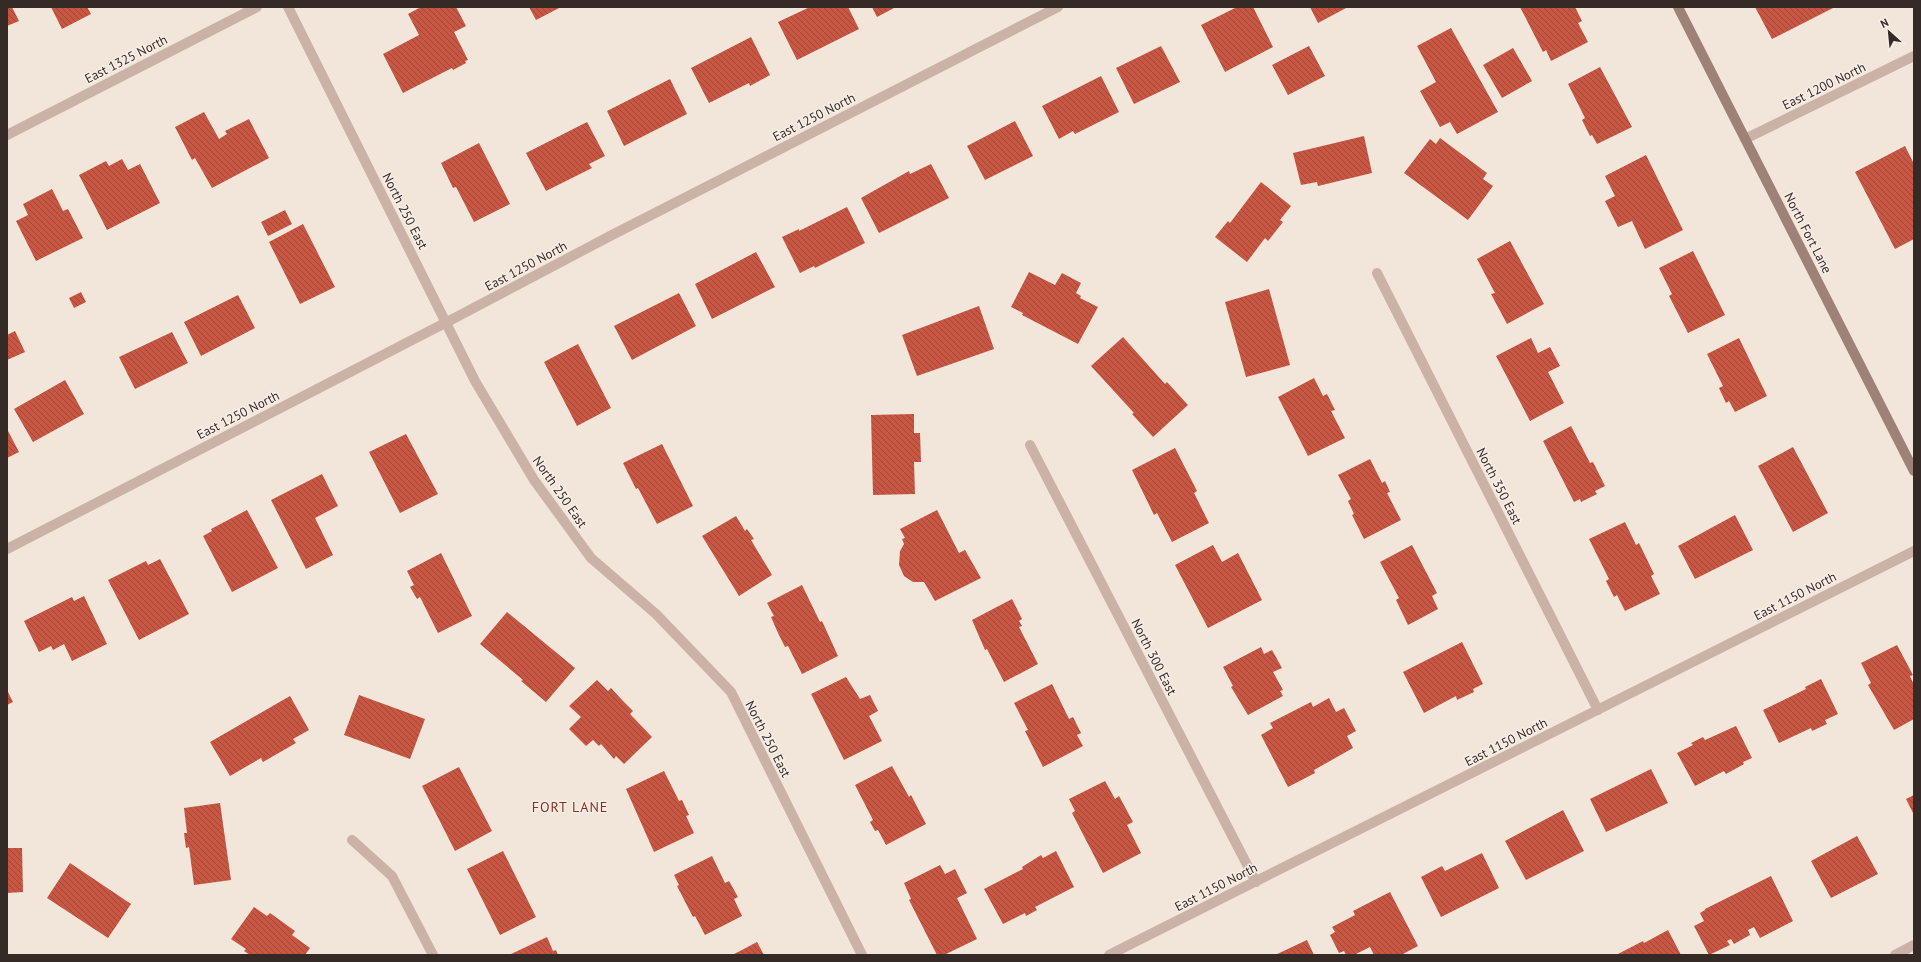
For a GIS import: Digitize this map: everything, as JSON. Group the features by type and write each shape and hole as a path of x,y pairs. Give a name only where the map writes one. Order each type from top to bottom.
{"street":[{"name":"East 1325 North","path":"7,135 257,7"},
{"name":"North 250 East","path":"288,7 447,322 475,381 534,480 591,558 656,614 731,692 862,955"},
{"name":"East 1250 North","path":"7,549 447,322 612,235 1058,7"},
{"name":"North Fort Lane","path":"1678,7 1914,471"},
{"name":"East 1200 North","path":"1745,139 1914,56"},
{"name":"North 350 East","path":"1377,273 1598,710"},
{"name":"North 300 East","path":"1030,445 1256,882"},
{"name":"East 1150 North","path":"1109,955 1914,551"},
{"path":"352,840 392,876 433,955"},
{"path":"1895,955 1914,945"}],"building":[{"path":"7,7 12,7 19,21 7,26"},
{"path":"51,7 87,7 91,14 62,29"},
{"path":"421,7 456,7 466,26 454,32 468,60 465,61 466,63 453,70 452,68 403,93 383,54 419,35 408,14"},
{"path":"529,7 561,7 536,20"},
{"path":"810,7 848,7 859,29 797,60 778,22"},
{"path":"872,7 896,7 877,17"},
{"path":"1237,7 1253,7 1273,47 1225,72 1201,25"},
{"path":"1310,7 1348,7 1318,23"},
{"path":"1520,7 1575,7 1582,21 1578,23 1588,42 1551,61 1546,50 1543,52"},
{"path":"1755,7 1835,7 1772,39"},
{"path":"1451,28 1498,112 1457,134 1450,122 1440,127 1420,91 1436,82 1417,46"},
{"path":"751,37 770,75 750,86 749,83 709,103 691,68"},
{"path":"1161,46 1180,82 1134,104 1116,68"},
{"path":"1309,46 1325,76 1288,95 1272,65"},
{"path":"1513,48 1532,81 1502,98 1483,65"},
{"path":"1600,67 1632,127 1597,144 1592,135 1590,136 1582,120 1585,118 1568,84"},
{"path":"1101,76 1119,112 1075,134 1073,131 1059,139 1042,106"},
{"path":"670,79 687,114 624,146 607,111"},
{"path":"204,112 219,139 227,134 225,131 249,119 269,158 212,188 195,158 192,160 175,127"},
{"path":"1015,121 1033,156 985,180 967,146"},
{"path":"587,122 605,156 589,164 592,168 546,191 526,153"},
{"path":"1364,136 1372,173 1318,186 1317,182 1301,185 1293,153"},
{"path":"1440,138 1487,173 1483,179 1493,186 1468,220 1404,173 1430,139 1436,144"},
{"path":"479,143 510,204 474,222 456,187 453,188 441,163"},
{"path":"1905,146 1914,164 1914,239 1895,249 1855,172"},
{"path":"1646,155 1683,230 1645,249 1632,221 1618,227 1605,201 1615,196 1605,176"},
{"path":"122,159 128,170 140,164 160,203 107,230 79,175 106,161 109,166"},
{"path":"931,164 949,198 879,233 861,198 909,171 910,174"},
{"path":"1261,182 1291,206 1280,220 1283,222 1268,241 1265,238 1247,262 1215,237 1228,221 1230,223"},
{"path":"52,189 63,211 68,209 83,238 36,261 16,221 28,215 23,204"},
{"path":"847,207 865,243 815,268 814,266 800,273 782,237 799,229 799,231"},
{"path":"285,210 292,224 268,236 261,222"},
{"path":"303,224 335,287 300,304 269,242"},
{"path":"1510,241 1544,304 1507,324 1491,294 1495,293 1477,259"},
{"path":"1693,251 1725,315 1688,333 1669,296 1672,294 1659,268"},
{"path":"756,252 775,287 712,319 695,284"},
{"path":"1029,272 1055,285 1062,273 1081,283 1076,293 1081,296 1080,298 1098,307 1078,344 1022,315 1023,313 1011,307"},
{"path":"1269,289 1290,365 1246,377 1225,302"},
{"path":"81,292 86,302 74,308 69,298"},
{"path":"679,293 696,326 632,360 614,326"},
{"path":"238,295 255,328 201,356 184,322"},
{"path":"979,306 994,349 917,376 902,335"},
{"path":"15,331 25,352 7,360 7,335"},
{"path":"172,332 188,363 135,389 119,357"},
{"path":"1123,337 1165,384 1167,382 1188,405 1153,437 1132,414 1134,413 1091,366"},
{"path":"1531,338 1538,353 1550,347 1560,366 1548,372 1564,403 1530,421 1496,356"},
{"path":"1739,338 1767,396 1735,412 1729,401 1726,403 1719,388 1723,386 1707,354"},
{"path":"578,344 611,408 577,426 544,362"},
{"path":"1314,378 1323,396 1327,394 1335,410 1331,411 1345,438 1308,456 1278,397"},
{"path":"65,380 84,414 33,442 14,409"},
{"path":"914,414 914,433 920,433 921,462 914,462 915,494 873,495 871,415"},
{"path":"1571,426 1590,463 1593,462 1605,486 1595,491 1597,494 1581,502 1580,499 1574,502 1543,441"},
{"path":"7,429 19,452 7,458"},
{"path":"406,434 438,494 400,513 369,452"},
{"path":"662,444 693,506 657,524 638,488 636,489 623,463"},
{"path":"1793,447 1828,513 1793,532 1758,466"},
{"path":"1175,448 1197,491 1194,493 1209,523 1172,542 1157,513 1154,515 1132,470"},
{"path":"1370,459 1382,483 1385,481 1390,492 1387,493 1401,520 1364,539 1352,515 1354,514 1348,501 1351,499 1338,475"},
{"path":"322,474 338,506 315,518 333,555 306,569 271,500"},
{"path":"247,510 278,568 232,592 203,536 212,531 211,529"},
{"path":"937,510 959,553 965,550 981,578 935,601 924,582 913,582 904,576 899,565 900,551 904,544 902,539 905,538 900,529"},
{"path":"1735,515 1753,550 1695,579 1678,546"},
{"path":"736,516 745,531 747,529 754,539 751,540 772,575 739,596 702,536"},
{"path":"1625,522 1636,545 1639,543 1654,574 1651,576 1660,594 1625,611 1617,595 1614,597 1606,581 1609,579 1589,539"},
{"path":"1213,545 1222,562 1238,553 1262,600 1208,628 1175,565"},
{"path":"1412,545 1437,593 1432,596 1438,609 1408,625 1396,600 1399,598 1380,562"},
{"path":"441,553 472,616 438,633 420,597 417,599 410,587 414,585 407,571"},
{"path":"160,559 189,614 139,640 108,580 146,561 148,565"},
{"path":"802,585 820,622 822,621 838,656 802,674 788,646 785,647 778,633 771,617 774,616 767,603"},
{"path":"84,596 107,644 72,661 64,644 53,650 51,646 39,652 24,621 72,597 74,601"},
{"path":"1012,599 1022,619 1019,621 1022,626 1019,627 1038,664 1004,682 987,649 985,650 972,620"},
{"path":"507,612 575,668 546,702 521,681 523,680 480,644"},
{"path":"1462,642 1483,684 1473,689 1474,692 1457,700 1456,696 1424,713 1403,672"},
{"path":"1897,645 1913,675 1910,676 1914,685 1914,719 1894,730 1868,685 1871,683 1861,663"},
{"path":"1261,647 1264,654 1272,650 1282,668 1273,672 1283,690 1280,691 1283,696 1248,715 1231,687 1233,686 1223,667"},
{"path":"846,677 860,699 870,695 878,711 869,716 882,741 844,760 811,694"},
{"path":"1821,679 1838,714 1825,720 1827,724 1812,731 1811,728 1779,743 1763,710 1806,689 1805,687"},
{"path":"597,680 608,691 611,688 633,711 630,714 652,737 624,764 616,756 614,759 601,744 599,746 593,740 586,746 569,729 581,717 569,706"},
{"path":"1052,684 1069,719 1073,717 1081,733 1077,735 1083,746 1043,767 1025,731 1028,730 1014,703"},
{"path":"7,690 13,702 7,705"},
{"path":"359,695 425,719 410,759 344,735"},
{"path":"290,696 309,730 293,739 296,743 263,762 261,758 230,776 210,742"},
{"path":"1329,698 1336,712 1344,708 1356,731 1347,736 1353,748 1314,770 1315,773 1288,787 1261,735 1273,728 1270,723 1311,702 1313,707"},
{"path":"1736,726 1752,758 1743,762 1744,764 1726,774 1724,771 1695,786 1677,753 1693,745 1691,743 1703,737 1705,740"},
{"path":"892,766 909,797 911,795 926,824 886,845 878,830 875,831 870,822 873,820 855,785"},
{"path":"459,767 492,831 455,851 422,786"},
{"path":"1651,769 1668,803 1606,832 1590,799"},
{"path":"664,771 679,801 682,800 689,815 686,816 694,833 654,852 626,789"},
{"path":"1105,781 1115,799 1119,796 1133,822 1127,825 1141,853 1103,873 1072,813 1075,811 1069,799"},
{"path":"1914,795 1914,815 1906,799"},
{"path":"220,803 231,880 194,885 189,847 186,848 184,833 187,833 184,808"},
{"path":"1563,810 1584,851 1526,880 1505,841"},
{"path":"1857,836 1878,874 1831,898 1811,861"},
{"path":"7,848 22,848 23,892 7,893"},
{"path":"503,851 536,917 500,935 467,869"},
{"path":"1056,851 1074,887 1035,907 1037,910 1026,916 1025,913 1003,924 984,889 1023,869 1022,867 1041,855 1043,858"},
{"path":"1482,853 1499,888 1441,917 1421,877 1442,866 1445,871"},
{"path":"712,856 725,883 729,881 738,897 734,899 742,916 705,935 695,916 693,917 677,886 679,885 674,875"},
{"path":"70,863 131,904 108,938 47,898"},
{"path":"940,865 945,874 955,869 967,893 957,898 977,939 944,955 937,955 909,900 911,899 904,883"},
{"path":"1771,876 1793,921 1760,938 1754,927 1748,930 1750,935 1734,944 1731,939 1727,941 1730,945 1709,955 1694,926 1704,921 1700,913 1705,909"},
{"path":"1390,892 1418,946 1401,955 1374,955 1370,947 1354,955 1346,955 1344,951 1339,953 1330,935 1335,932 1332,927 1355,915 1353,911"},
{"path":"254,907 267,916 270,913 295,931 292,935 310,948 305,955 250,955 244,951 246,949 231,939"},
{"path":"1668,930 1681,955 1618,954 1643,941 1644,943"},
{"path":"547,937 553,951 556,950 558,955 509,955"},
{"path":"1307,940 1314,955 1275,955"},
{"path":"757,942 764,955 732,955 740,951"}],"district":[{"name":"FORT LANE","path":"570,807"}]}
